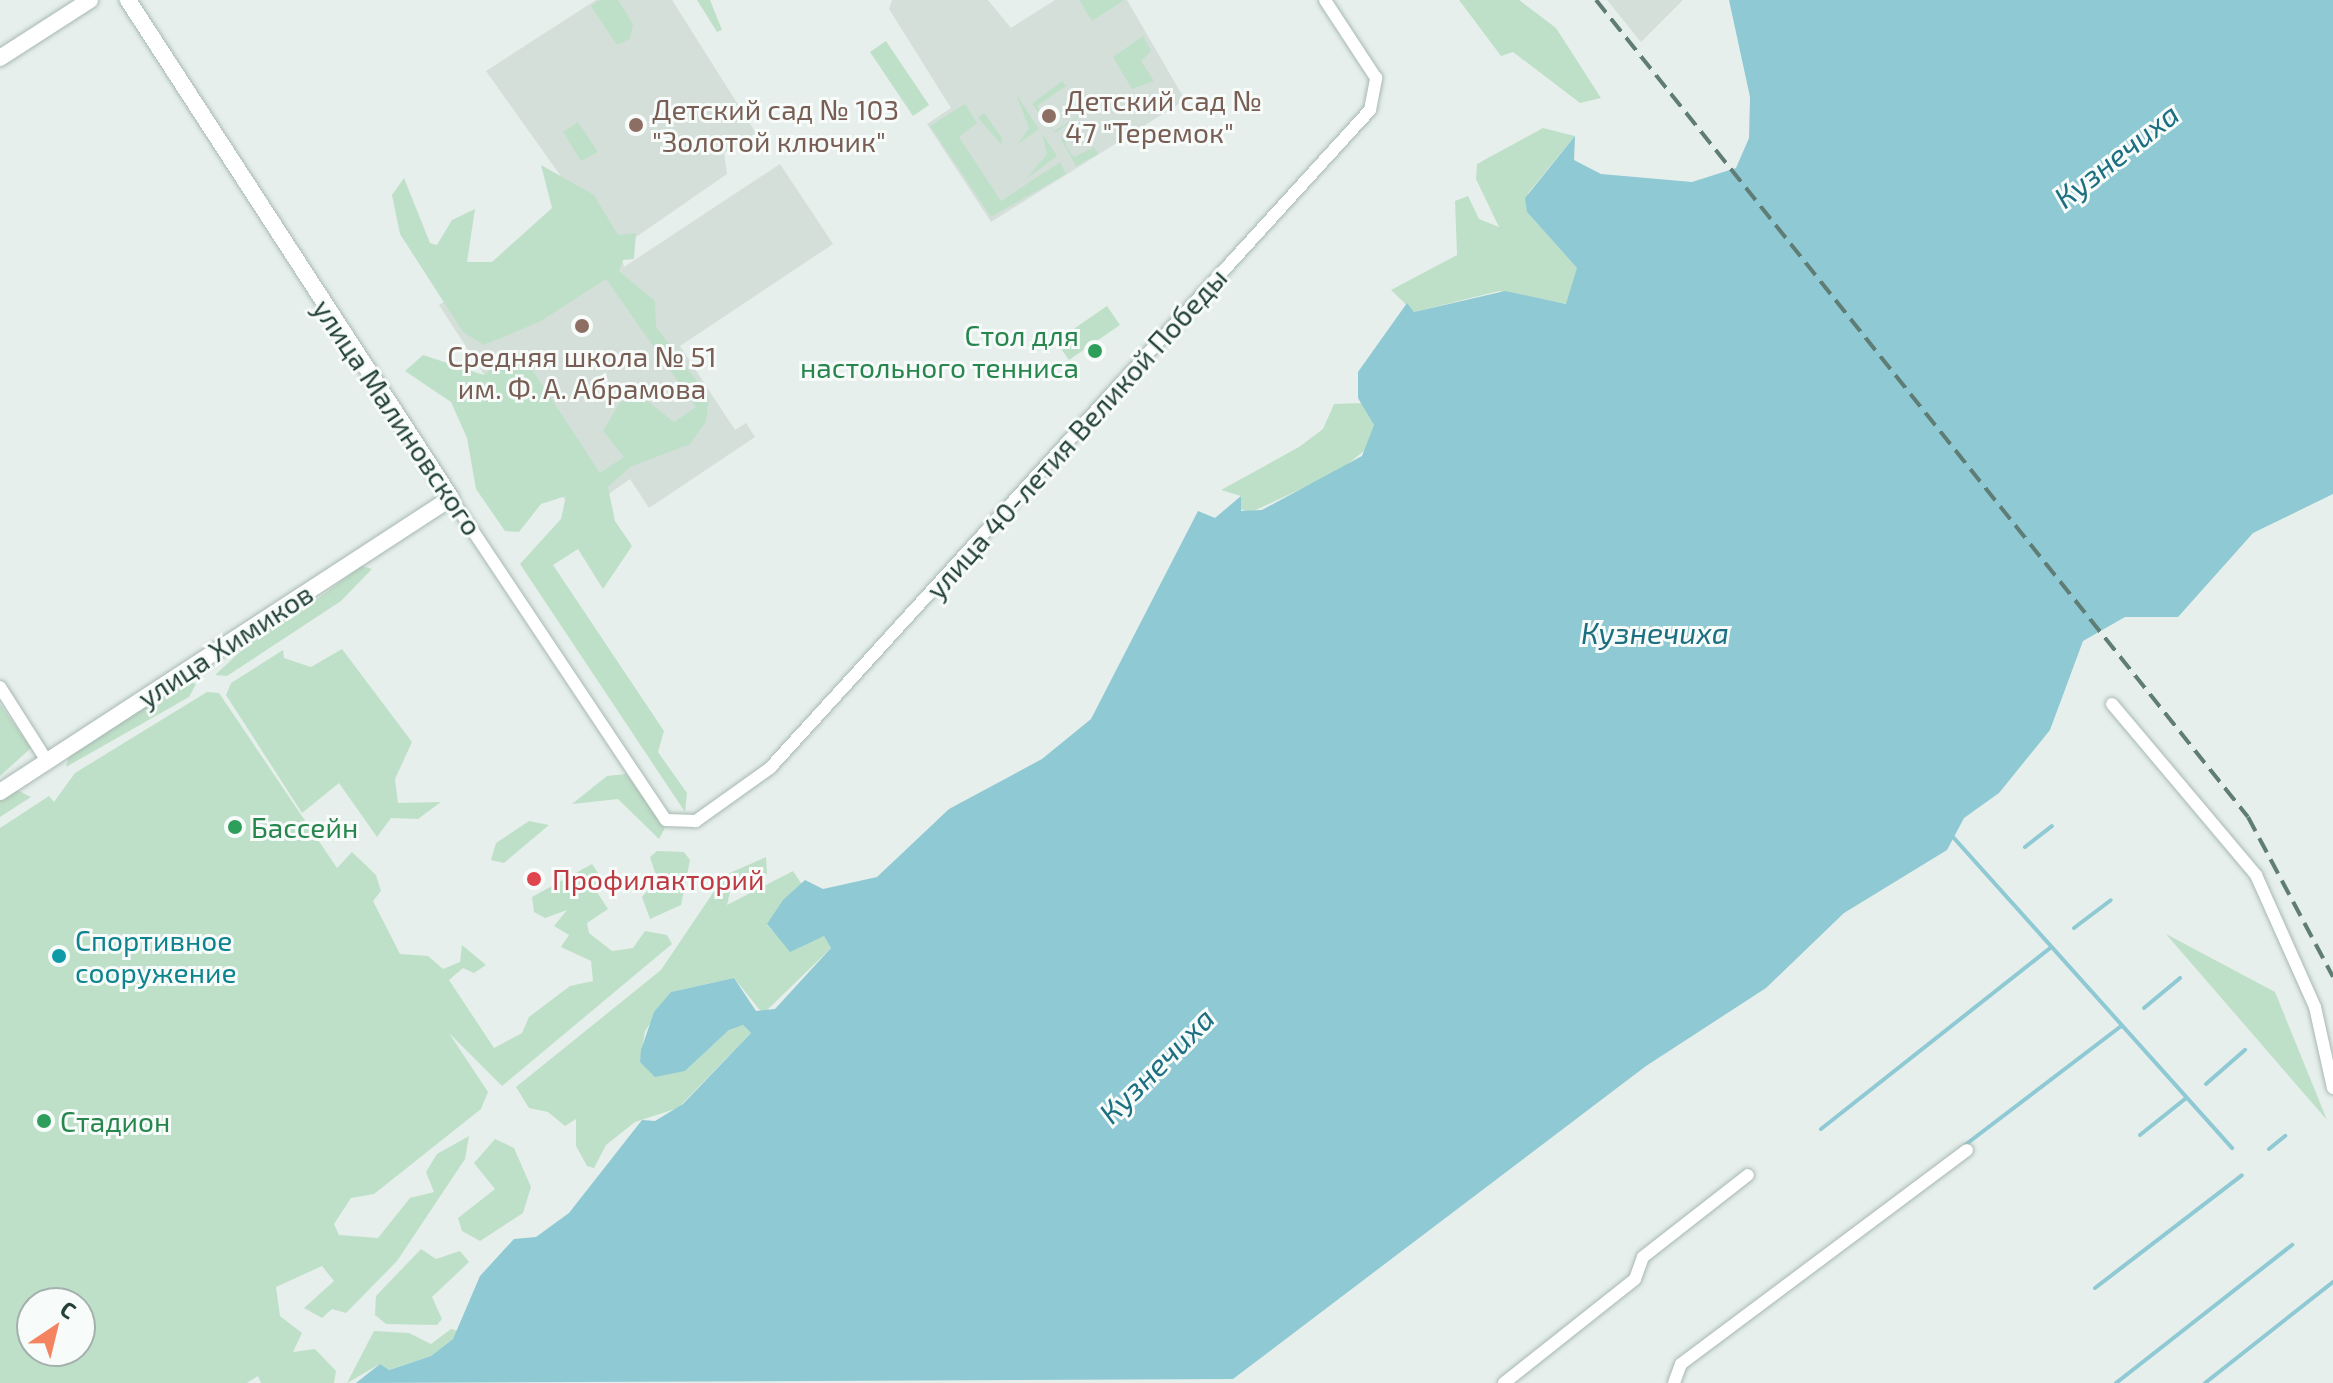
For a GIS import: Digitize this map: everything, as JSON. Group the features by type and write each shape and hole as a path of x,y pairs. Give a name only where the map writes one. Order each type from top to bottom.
{"street":[{"path":"0,58 90,0"},
{"name":"улица Малиновского","path":"128,0 619,755 678,826"},
{"name":"улица 40-летия Великой Победы","path":"678,826 696,821 770,768 1370,110 1376,78 1325,0"},
{"name":"улица Химиков","path":"0,792 451,498"},
{"path":"0,687 47,761"},
{"path":"2112,704 2256,875 2315,1007 2333,1088"},
{"path":"1674,1383 1681,1364 1967,1150"},
{"path":"1504,1383 1635,1279 1643,1257 1748,1175"}],"shaded area":[{"name":"Средняя школа № 51 им. Ф. А. Абрамова","path":"596,0 672,0 756,133 724,153 727,174 620,248 624,267 780,164 833,244 680,346 735,430 746,423 755,437 649,508 630,479 576,517 439,305 585,210 486,71"},
{"name":"Детский сад № 47 \"Теремок\"","path":"892,0 988,0 1011,28 1055,0 1127,0 1185,100 991,222 927,124 951,108 889,9"},
{"path":"1607,0 1683,0 1641,42"}],"green space":[{"path":"600,0 618,0 633,24 630,39 617,45 591,6"},
{"path":"697,0 710,0 722,30 717,32"},
{"path":"1079,0 1122,0 1123,1 1092,21"},
{"path":"1459,0 1519,0 1556,28 1601,98 1580,103 1513,52 1501,56"},
{"path":"1143,36 1151,51 1141,61 1154,81 1132,89 1113,57"},
{"path":"886,41 929,105 913,116 870,52"},
{"path":"1062,81 1066,86 1037,106 1054,131 1090,109 1055,133 1032,104"},
{"path":"1016,94 1039,129 1018,144 1029,128"},
{"path":"965,104 977,123 959,137 1001,201 1060,162 1066,174 991,217 930,126"},
{"path":"984,113 1002,138 1001,144 978,118"},
{"path":"1084,120 1065,140 1067,148 1074,157 1094,147 1098,154 1076,166 1061,139"},
{"path":"578,122 598,152 581,161 563,132"},
{"path":"1543,128 1575,136 1528,193 1527,212 1577,268 1580,279 1567,304 1499,291 1414,312 1391,290 1457,255 1455,201 1468,196 1479,219 1499,227 1476,179 1477,164"},
{"path":"1042,133 1057,156 1026,179 1047,154"},
{"path":"541,165 594,195 618,235 636,233 634,259 623,260 619,271 655,301 656,327 709,397 706,422 690,444 630,467 608,487 615,521 632,546 603,589 578,549 553,565 664,731 658,752 687,793 685,812 520,564 561,519 566,496 541,504 519,532 505,531 476,489 467,438 451,402 405,371 423,355 484,375 506,356 522,354 600,473 624,457 603,431 620,402 641,396 674,422 696,407 606,279 541,321 484,345 463,332 400,234 392,195 404,178 430,243 437,245 452,220 475,209 467,262 492,262 552,208"},
{"path":"1107,306 1120,325 1069,360 1056,341"},
{"path":"1363,403 1374,425 1370,446 1338,472 1249,513 1239,508 1241,496 1221,490 1299,447 1323,429 1334,404"},
{"path":"362,566 372,569 341,601 227,676 215,675 271,623 294,616"},
{"path":"342,649 412,742 395,779 398,803 441,802 418,819 391,818 377,837 339,783 302,813 226,695 231,683 283,650 284,658 311,667"},
{"path":"184,679 196,684 189,697 66,767 69,755"},
{"path":"207,692 219,693 337,868 352,852 376,875 381,891 373,901 400,954 428,956 443,969 460,962 462,945 486,965 474,973 463,968 449,980 494,1048 522,1033 529,1017 570,986 593,981 591,961 561,947 569,935 554,926 567,910 545,918 534,912 532,897 592,864 607,886 597,892 608,909 587,923 589,933 612,951 633,948 645,931 667,935 672,944 502,1086 449,1033 488,1092 481,1109 374,1194 351,1198 334,1224 339,1235 378,1238 410,1198 434,1192 426,1172 437,1154 469,1136 465,1159 397,1261 346,1313 332,1309 322,1318 304,1308 334,1281 322,1266 276,1287 280,1316 302,1333 293,1352 315,1349 336,1371 334,1383 261,1383 258,1376 247,1383 0,1383 0,828 49,796 54,802 75,773"},
{"path":"0,704 31,748 0,776"},
{"path":"626,774 665,828 659,839 618,799 572,804 607,776"},
{"path":"17,790 31,797 0,817 0,801"},
{"path":"529,821 549,825 504,863 491,860 496,843"},
{"path":"657,851 684,852 690,860 681,905 650,919 642,897 657,879 650,857"},
{"path":"766,857 767,874 731,888 727,905 793,871 803,886 767,925 787,947 824,936 831,948 763,1014 734,978 671,992 645,1031 640,1062 685,1071 729,1030 743,1025 751,1033 678,1108 635,1122 606,1145 594,1168 587,1166 576,1146 576,1119 565,1126 548,1112 529,1108 516,1087 661,970 725,875"},
{"path":"2166,934 2275,992 2327,1120"},
{"path":"495,1139 514,1148 531,1187 523,1213 480,1241 462,1231 458,1218 495,1189 474,1163"},
{"path":"421,1249 436,1259 460,1251 469,1262 432,1297 442,1319 437,1325 386,1324 375,1315 376,1296"},
{"path":"451,1329 458,1331 453,1339 431,1356 388,1370 380,1364 347,1383 374,1331 409,1333 431,1344"}],"water":[{"name":"Кузнечиха","path":"1729,0 2333,0 2333,494 2253,533 2178,617 2125,617 2083,641 2050,730 1999,793 1964,818 1947,850 1844,913 1766,988 1646,1066 1233,1379 356,1383 380,1364 389,1370 431,1356 453,1339 480,1276 514,1239 536,1237 569,1213 642,1120 655,1121 683,1104 751,1033 743,1025 729,1030 685,1071 655,1077 640,1062 641,1050 654,1012 671,992 734,978 756,1011 775,1009 831,948 824,936 790,952 767,924 783,900 805,880 823,889 877,877 949,809 1042,759 1091,719 1198,511 1215,518 1241,496 1241,511 1262,510 1362,456 1374,425 1358,398 1358,372 1407,303 1414,312 1505,291 1566,304 1577,268 1527,212 1525,198 1575,136 1574,160 1601,174 1692,182 1736,168 1749,138 1750,97"}],"waterway":[{"path":"2025,847 2052,826"},
{"path":"1953,837 2232,1148"},
{"path":"2074,928 2111,900"},
{"path":"1821,1129 2050,948"},
{"path":"2144,1008 2180,978"},
{"path":"1965,1145 2121,1026"},
{"path":"2206,1084 2245,1050"},
{"path":"2140,1135 2185,1099"},
{"path":"2269,1149 2285,1136"},
{"path":"2095,1288 2242,1175"},
{"path":"2116,1383 2292,1245"},
{"path":"2205,1383 2333,1282"}],"railway":[{"path":"1596,0 2248,817 2333,977"}],"place":[{"name":"Детский сад № 47 \"Теремок\"","path":"1049,116"},
{"name":"Детский сад № 103 \"Золотой ключик\"","path":"636,125"},
{"name":"Средняя школа № 51 им. Ф. А. Абрамова","path":"582,326"},
{"name":"Стол для настольного тенниса","path":"1095,351"},
{"name":"Бассейн","path":"235,827"},
{"name":"Профилакторий","path":"534,879"},
{"name":"Спортивное сооружение","path":"59,956"},
{"name":"Стадион","path":"44,1121"}]}
